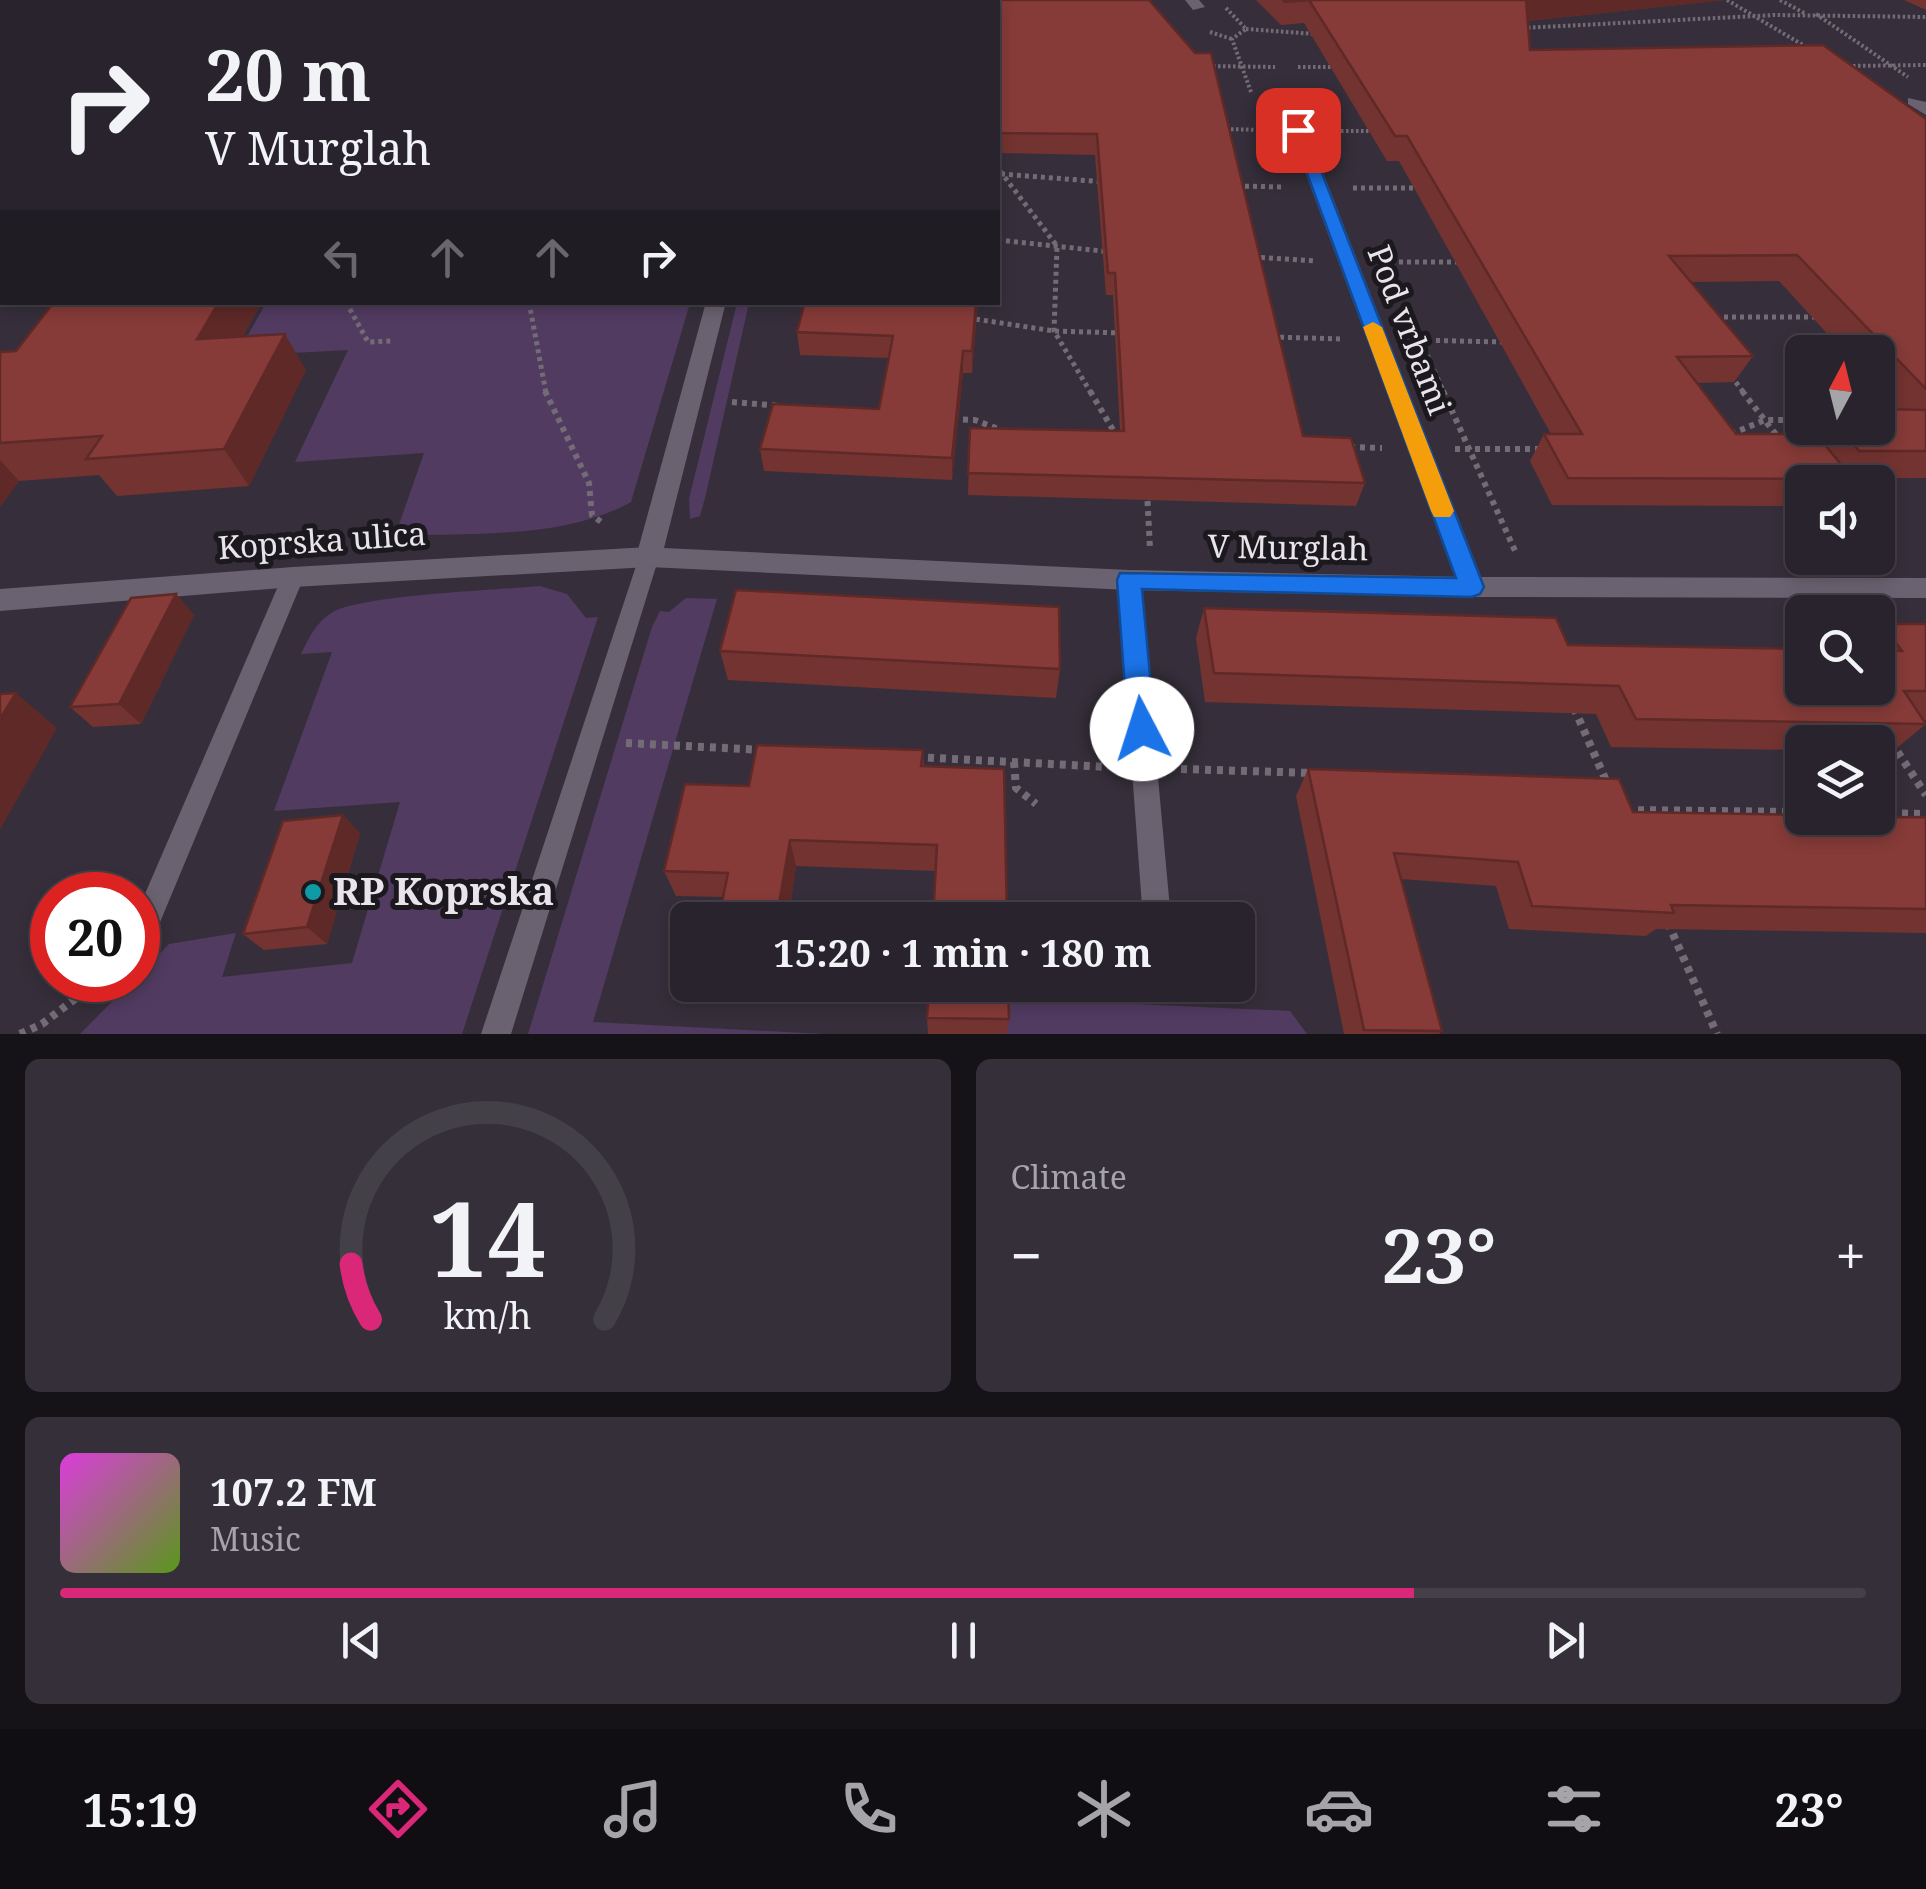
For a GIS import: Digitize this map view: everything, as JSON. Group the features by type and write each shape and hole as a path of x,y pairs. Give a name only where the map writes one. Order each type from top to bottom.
{"street":[{"name":"Pod vrbami","path":"1285,96 1472,587"},
{"path":"649,557 715,305"},
{"name":"Koprska ulica","path":"0,600 294,577 649,557"},
{"name":"V Murglah","path":"649,557 1129,580 1472,587 1926,588"}],"lane":[{"path":"496,1034 649,557"},
{"path":"160,888 294,577"},
{"path":"1129,580 1156,902"}],"path":[{"path":"1218,0 1246,30"},
{"path":"1728,0 1823,56"},
{"path":"1780,0 1807,14"},
{"path":"1816,14 1914,81"},
{"path":"1516,28 1754,15 1926,16"},
{"path":"1577,17 1590,26"},
{"path":"1253,96 1232,39 1246,30 1330,34"},
{"path":"1855,78 1840,66 1926,64"},
{"path":"1204,66 1280,67"},
{"path":"1298,67 1337,67"},
{"path":"1210,129 1386,131"},
{"path":"1000,171 1118,182"},
{"path":"1000,171 1056,246 1054,331 1119,440 1102,439"},
{"path":"1231,186 1320,188"},
{"path":"1352,188 1437,188"},
{"path":"1000,240 1128,252"},
{"path":"1240,256 1348,262 1476,262"},
{"path":"348,305 368,342 391,341"},
{"path":"530,305 546,394 589,483 592,515 649,557"},
{"path":"950,315 1054,331 1130,333"},
{"path":"1704,317 1818,318"},
{"path":"1264,337 1510,342"},
{"path":"1720,362 1790,451"},
{"path":"732,402 788,406"},
{"path":"938,418 975,420 1017,436"},
{"path":"1730,435 1765,420 1785,420"},
{"path":"1339,446 1544,450"},
{"path":"1146,477 1150,551"},
{"path":"1572,705 1610,792"},
{"path":"590,741 783,751"},
{"path":"1895,749 1926,795"},
{"path":"898,756 1320,773"},
{"path":"1014,762 1016,788 1036,804"},
{"path":"1626,827 1618,810 1785,812"},
{"path":"1895,814 1926,814"},
{"path":"1664,913 1717,1034"},
{"path":"20,1034 42,1024 71,1002"}],"shaded area":[{"path":"265,305 689,305 631,502 576,523 516,532 395,536 424,453 295,462 348,350 236,356"},
{"path":"737,305 749,305 700,516 690,519 689,499"},
{"path":"540,586 567,594 586,618 598,617 462,1034 80,1034 112,1002 160,1002 160,953 169,944 236,933 222,977 352,963 400,802 274,811 332,652 301,654 314,631 333,612 400,597"},
{"path":"686,598 717,599 593,1022 824,1034 528,1034 652,627 660,611 669,612"},
{"path":"1007,1002 1094,1002 1290,1011 1307,1034 1007,1034"}],"building":[{"path":"1000,0 1149,0 1195,53 1211,53 1303,436 1351,438 1365,483 968,473 970,428 1124,431 1115,273 1108,273 1097,134 1000,133"},
{"path":"1309,0 1526,0 1530,50 1823,45 1926,119 1926,389 1895,357 1895,335 1874,335 1797,255 1669,256 1753,356 1677,357 1736,434 1785,434 1785,445 1825,445 1841,465 1785,465 1785,479 1568,478 1544,434 1582,434 1407,136 1395,136"},
{"path":"52,305 217,305 197,339 285,334 224,449 86,459 102,436 0,443 0,352 16,351"},
{"path":"804,305 976,305 972,351 963,351 952,458 760,449 773,404 879,409 893,336 797,332"},
{"path":"1895,409 1926,410 1926,451 1859,451 1854,445 1895,445"},
{"path":"736,590 1059,607 1060,669 720,651"},
{"path":"176,594 119,704 70,707 131,598"},
{"path":"1204,608 1556,618 1568,645 1785,649 1785,705 1895,705 1895,651 1902,651 1895,642 1895,624 1926,624 1926,691 1904,691 1926,724 1636,719 1619,686 1214,673"},
{"path":"16,693 0,719 0,694"},
{"path":"757,745 923,750 921,766 1004,769 1007,902 934,902 937,845 790,840 779,902 722,902 728,873 664,871 685,784 749,786"},
{"path":"1308,769 1619,779 1633,812 1785,815 1785,835 1895,835 1895,817 1926,817 1926,909 1671,905 1674,913 1532,906 1518,862 1394,853 1442,1031 1364,1030"},
{"path":"343,815 307,927 243,934 283,821"},
{"path":"928,1002 1008,1002 1009,1019 927,1018"}],"slow traffic":[{"path":"1373,327 1442,511"}],"place":[{"name":"RP Koprska","path":"313,892"}],"route":[{"path":"1142,729 1129,580 1472,587 1298,130"}]}
